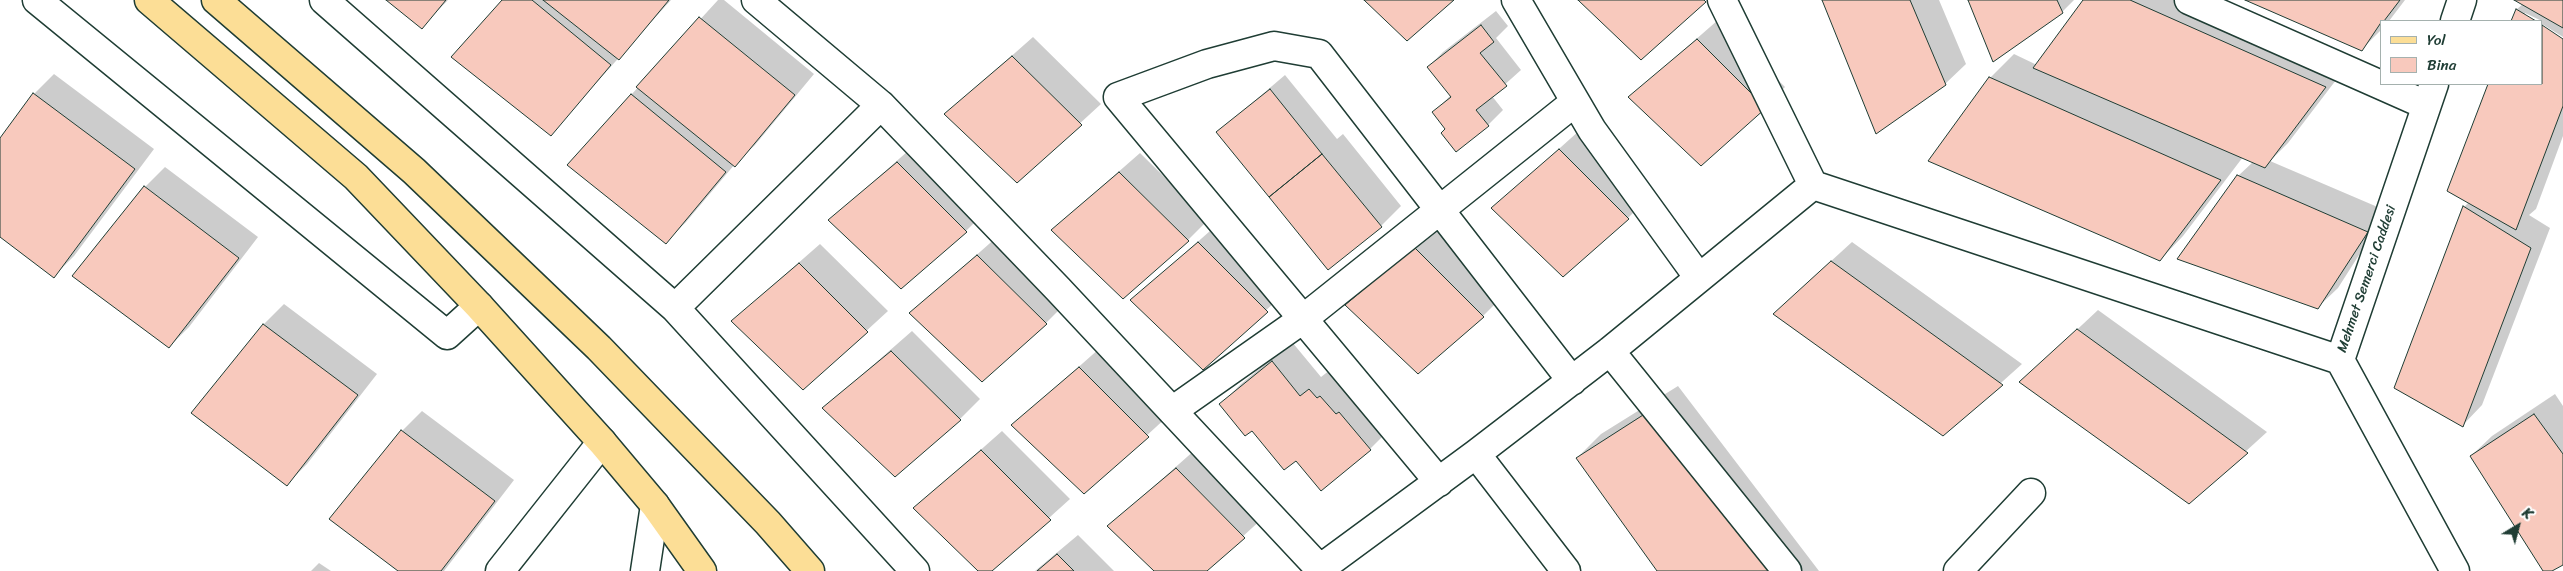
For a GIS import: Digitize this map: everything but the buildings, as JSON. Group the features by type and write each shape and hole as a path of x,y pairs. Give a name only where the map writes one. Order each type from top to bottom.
{"main road":[{"path":"149,0 356,177 480,306 602,442 655,505 702,571"},
{"path":"216,0 414,171 585,335 768,523 810,571"}],"street":[{"path":"37,0 447,335 480,306"},
{"path":"324,0 675,308 914,571"},
{"path":"756,0 881,106 1172,411 1319,570 1572,381 1813,186"},
{"path":"1516,0 1592,130 1699,278"},
{"path":"1722,0 1813,186 2340,360"},
{"path":"2189,0 2380,74"},
{"path":"2455,20 2462,0"},
{"path":"1439,482 1118,97 1207,64 1274,46 1319,54 1572,381"},
{"path":"2407,85 2430,94"},
{"name":"Mehmet Semerci Caddesi","path":"2430,94 2340,360 2455,571"},
{"path":"1172,411 1303,319 1575,102"},
{"path":"675,308 881,106"},
{"path":"1610,351 1787,571"},
{"path":"500,571 602,442"},
{"path":"1476,454 1566,571"},
{"path":"1958,571 2031,493"},
{"path":"645,571 655,505"}]}
